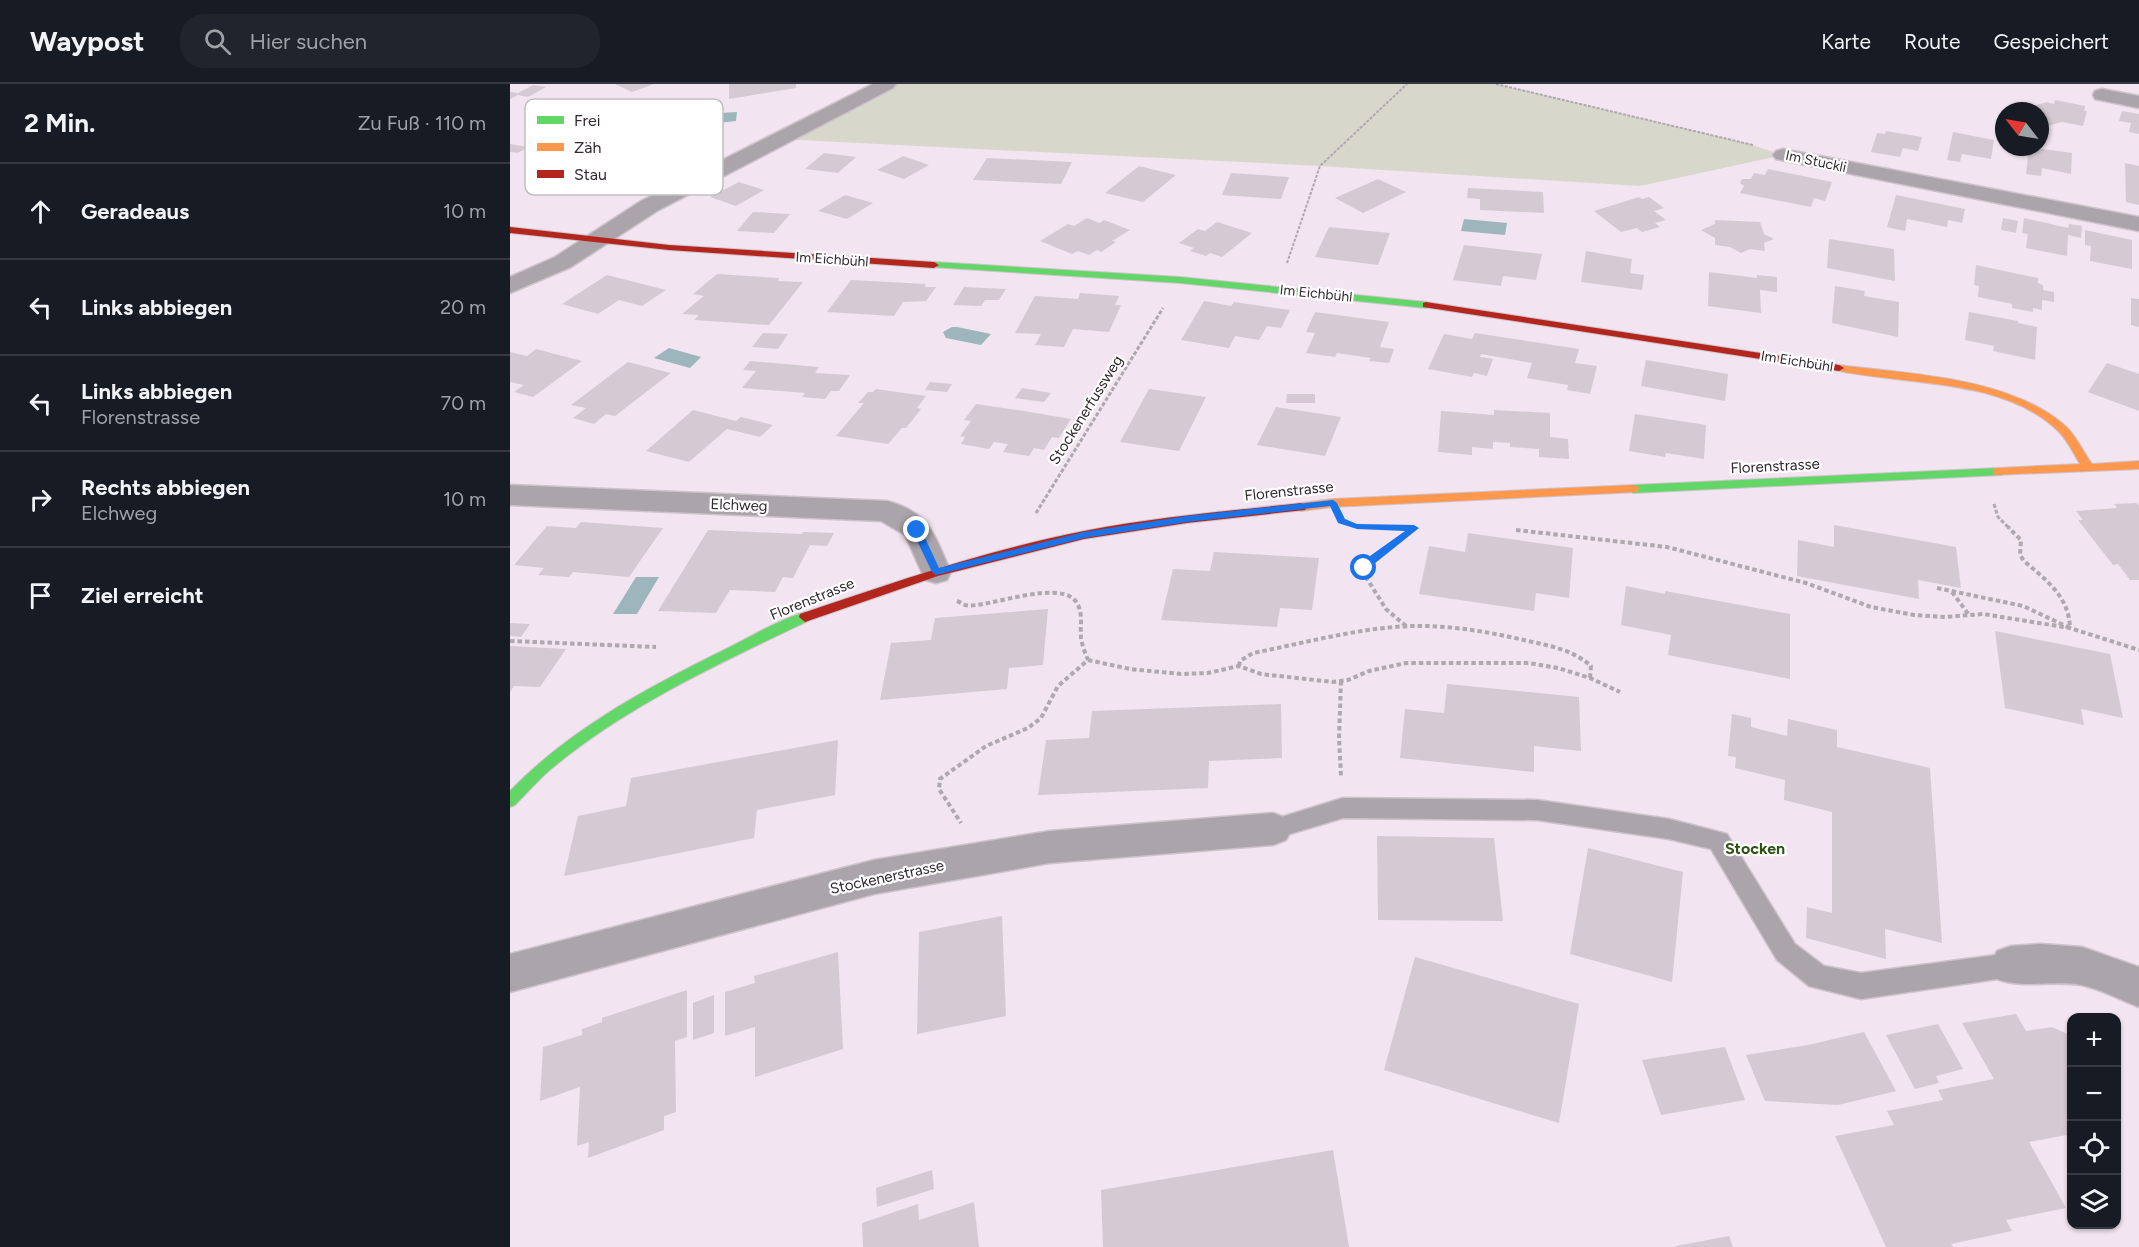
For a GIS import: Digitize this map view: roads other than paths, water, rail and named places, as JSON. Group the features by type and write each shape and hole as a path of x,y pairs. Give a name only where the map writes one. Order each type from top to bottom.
{"street":[{"path":"723,168 887,84"},
{"path":"2102,95 2139,102"},
{"name":"Im Stuckli","path":"1783,155 2139,224"},
{"path":"510,286 563,262 650,206 671,195"},
{"name":"Im Eichbühl","path":"510,230 594,242 1180,280 1404,302 1987,390 2031,408 2059,426 2088,467"},
{"name":"Florenstrasse","path":"510,801 545,766 621,710 695,669 819,611 936,572 1084,535 1187,519 1333,503 2139,465"},
{"name":"Elchweg","path":"510,495 887,511 917,530 936,572"},
{"name":"Stockenerstrasse","path":"510,973 874,877 1050,847 1273,829"},
{"path":"2011,965 2042,963 2082,966 2139,987"}],"lane":[{"path":"1273,829 1343,808 1537,810 1669,829 1719,841 1786,952 1818,977 1861,986 2011,965"}],"water":[{"path":"737,112 736,121 723,122 723,113"},
{"path":"1464,219 1507,223 1505,235 1461,231"},
{"path":"952,327 991,334 981,345 946,338 943,332"},
{"path":"669,348 701,357 690,368 654,358"},
{"path":"636,577 659,577 637,614 613,614"}],"district":[{"name":"Stocken","path":"1755,848"}]}
